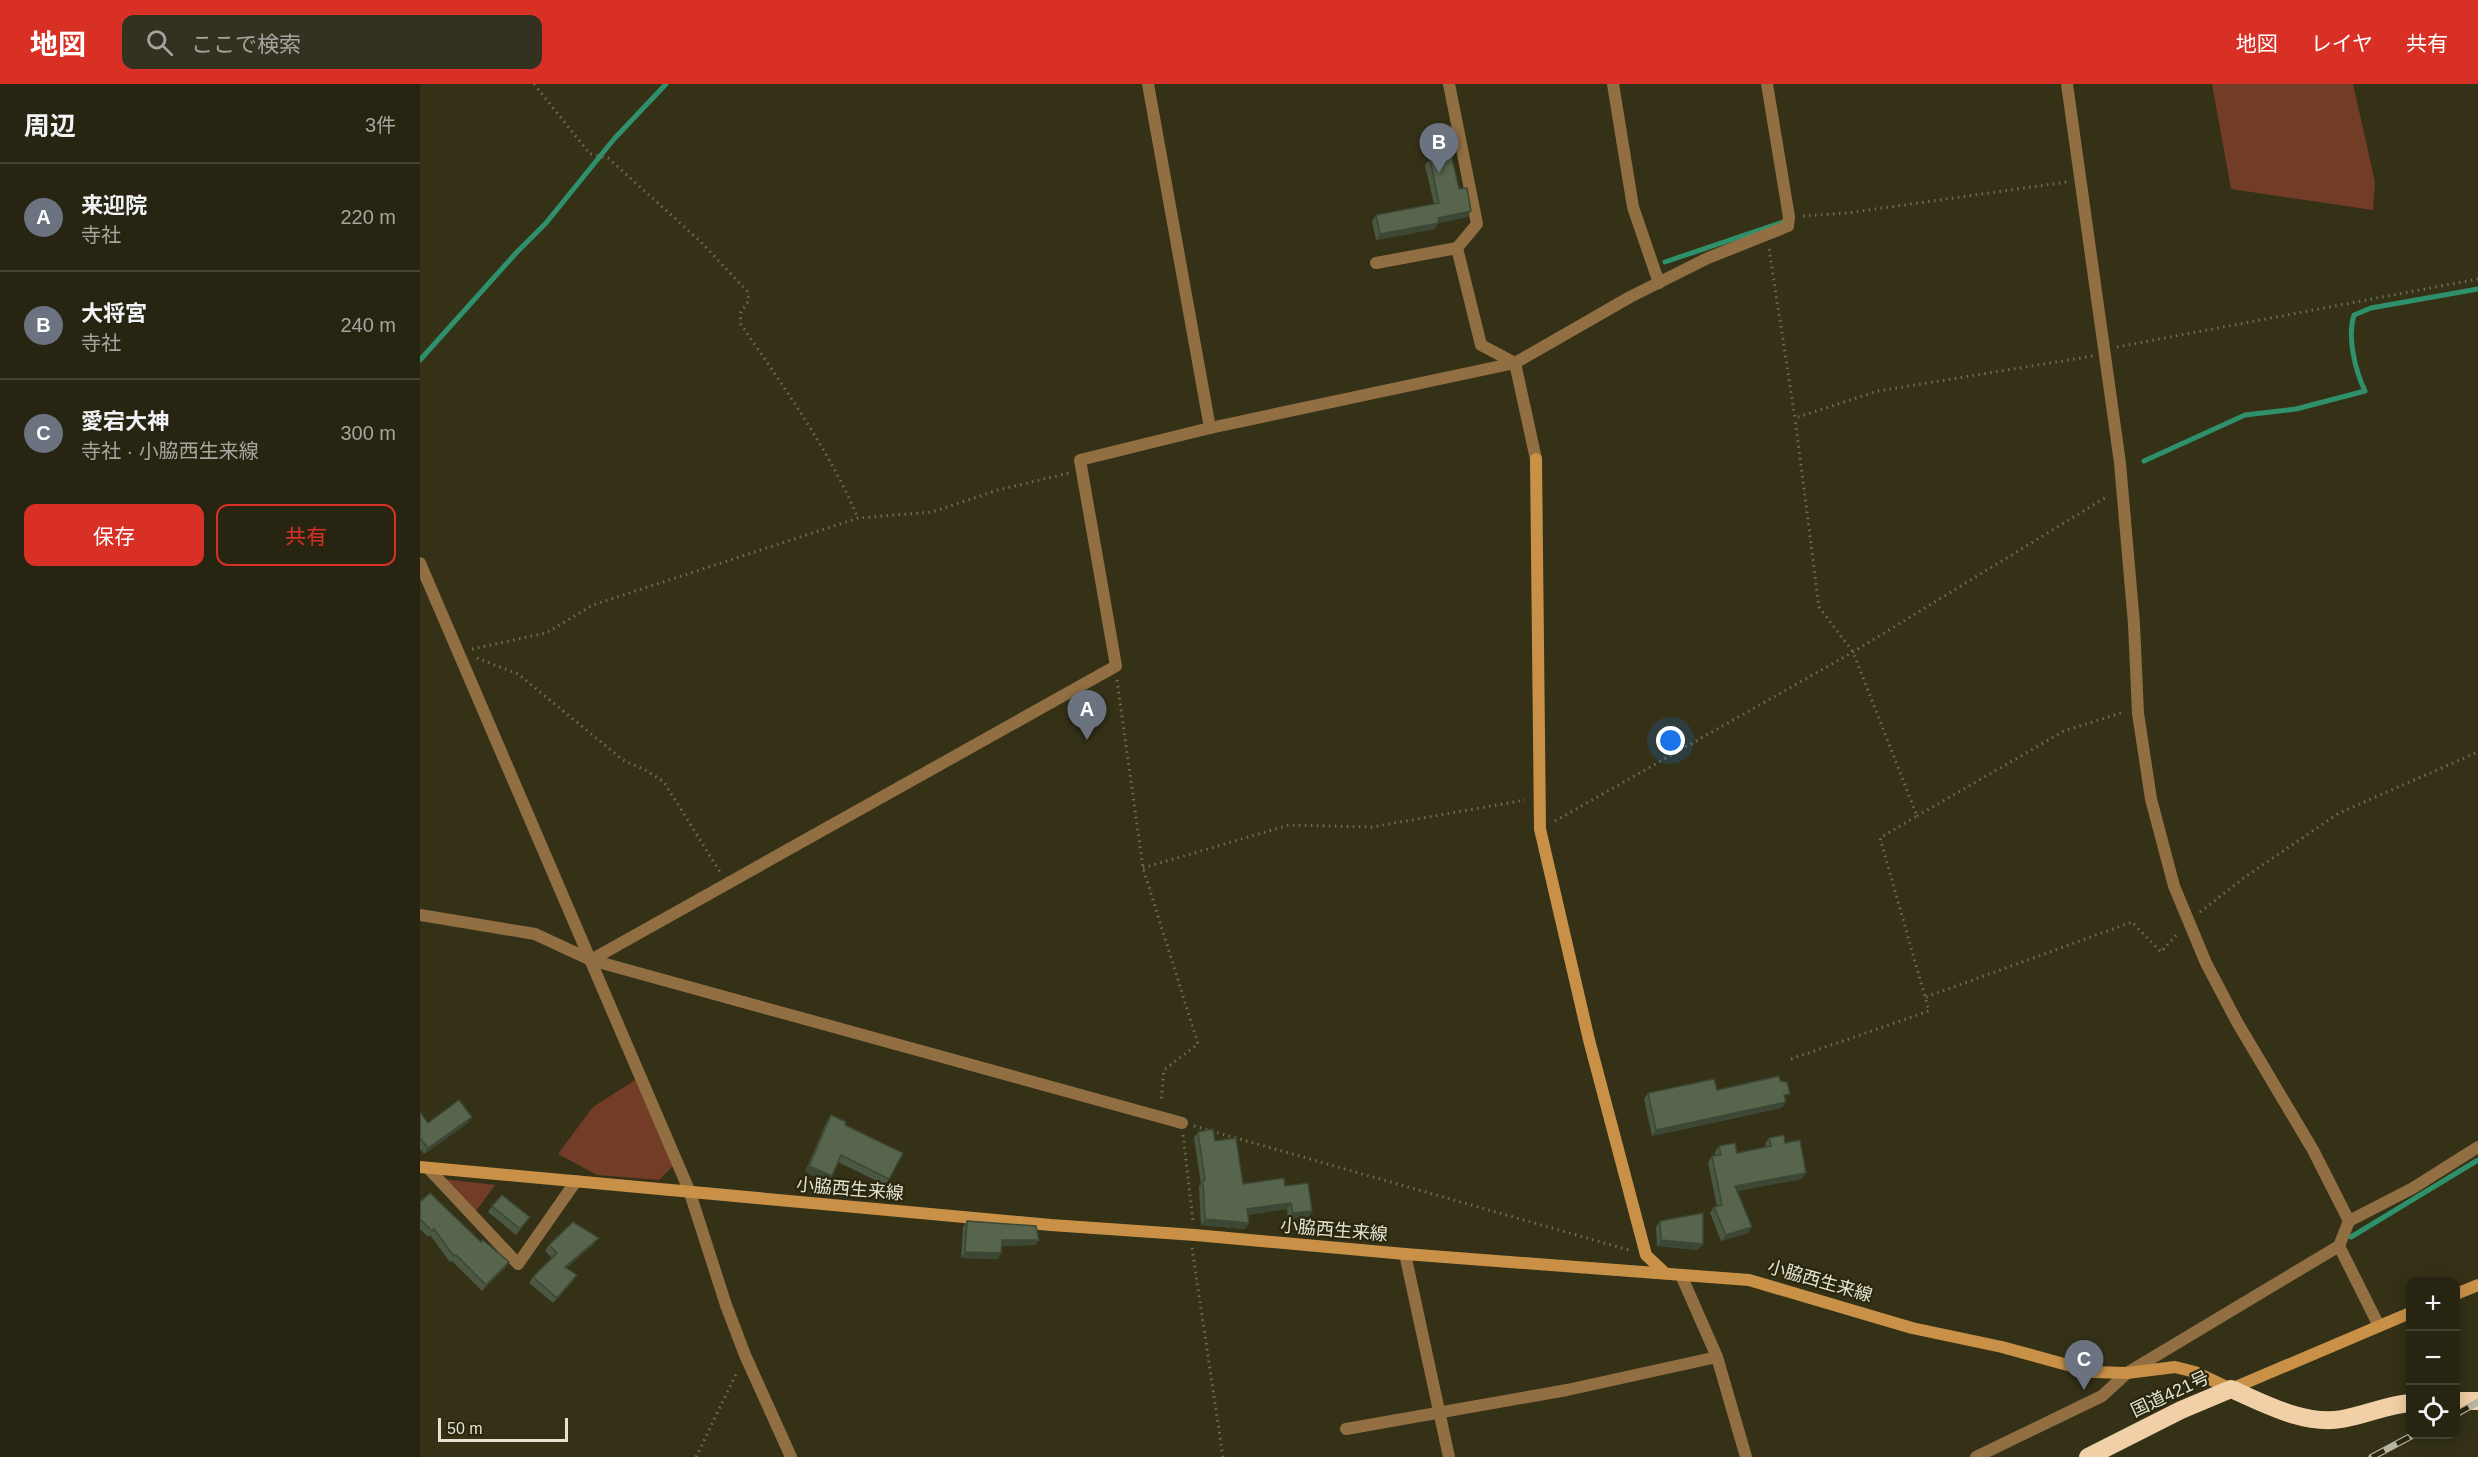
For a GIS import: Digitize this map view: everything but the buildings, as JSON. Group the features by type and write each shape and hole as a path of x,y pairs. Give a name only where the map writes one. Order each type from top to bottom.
{"highway":[{"name":"国道421号","path":"2088,1457 2181,1410 2231,1389 2278,1409 2311,1419 2341,1419 2395,1404 2406,1403"},
{"path":"2460,1401 2478,1401"}],"main road":[{"path":"1536,459 1540,829 1589,1040 1646,1254 1664,1272"},
{"name":"小脇西生来線","path":"424,1168 689,1190 789,1202 1405,1254 1749,1280 1912,1328 2002,1347 2093,1372 2127,1374 2175,1367 2195,1371 2231,1389"},
{"path":"2460,1292 2478,1285"},
{"path":"2231,1389 2406,1314"}],"street":[{"path":"1148,84 1210,429"},
{"path":"1377,263 1457,248 1477,224 1449,84"},
{"path":"1613,84 1633,207 1659,283"},
{"path":"591,960 1116,666 1080,460 1210,429 1515,363 1708,258 1788,226 1789,217 1767,84"},
{"path":"2067,84 2123,487 2138,708 2151,799 2174,886 2206,963 2237,1022 2313,1150 2349,1221"},
{"path":"1457,248 1481,345 1515,363 1536,459"},
{"path":"420,563 689,1190 726,1305 791,1457"},
{"path":"420,915 535,934 591,960 1182,1123"},
{"path":"1976,1457 2102,1396 2127,1374 2339,1246 2349,1221 2413,1188 2478,1148"},
{"path":"424,1168 518,1264 576,1181"},
{"path":"2339,1246 2379,1326"},
{"path":"1405,1254 1449,1457"},
{"path":"1681,1275 1717,1357 1746,1457"},
{"path":"1346,1429 1567,1390 1717,1357"}],"path":[{"path":"534,84 590,154 608,158 700,241 747,291 749,300 741,312 740,323 797,406 843,484 858,518"},
{"path":"1789,217 1847,213 2079,180"},
{"path":"1767,235 1795,418 1818,607 1853,652 1917,816"},
{"path":"1795,418 1878,391 2104,352 2478,279"},
{"path":"459,652 546,633 593,605 858,518 932,512 998,490 1082,470"},
{"path":"1540,829 1853,652 2123,487"},
{"path":"459,652 503,666 518,674 623,760 664,782 728,884"},
{"path":"1116,666 1143,868 1198,1044 1164,1070 1159,1116"},
{"path":"1791,1059 1929,1011 1880,838 2064,731 2138,708"},
{"path":"1925,997 2132,922 2161,952 2188,921 2245,877 2339,813 2478,752"},
{"path":"1143,868 1289,825 1372,827 1541,798"},
{"path":"1223,1457 1192,1235 1182,1123 1646,1254"},
{"path":"696,1457 746,1355"}],"shaded area":[{"path":"2212,84 2353,84 2375,182 2373,210 2231,189"},
{"path":"635,1080 674,1165 659,1180 597,1175 558,1154 593,1107"},
{"path":"444,1179 495,1185 476,1211"}],"waterway":[{"path":"420,360 546,223 614,139 666,84"},
{"path":"1665,262 1783,222"},
{"path":"2144,461 2245,415 2296,409 2365,391 2353,353 2351,333 2354,315 2371,308 2478,289"},
{"path":"2351,1237 2478,1160"}],"railway":[{"path":"2460,1412 2478,1402"},
{"path":"2372,1457 2406,1439"}],"place":[{"name":"大将宮","path":"1439,173"},
{"name":"来迎院","path":"1087,740"},
{"name":"愛宕大神","path":"2084,1390"}]}
